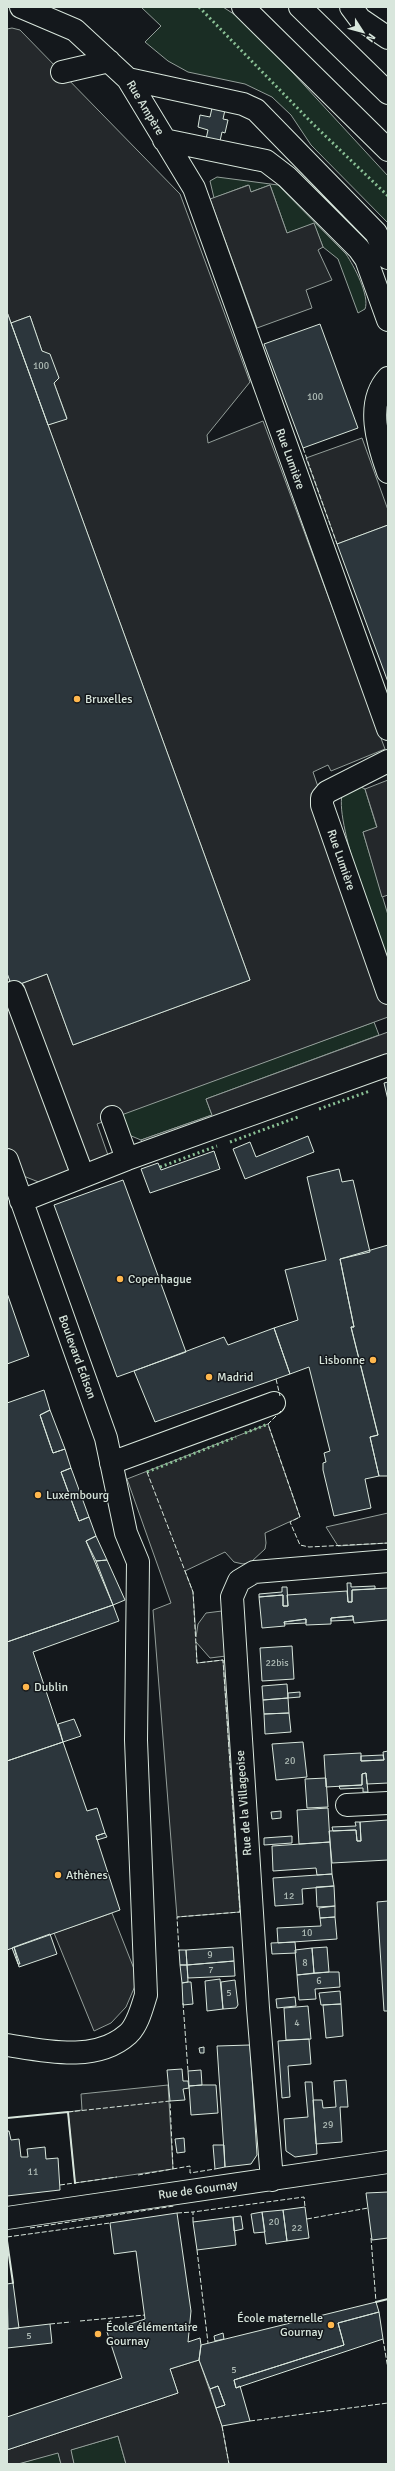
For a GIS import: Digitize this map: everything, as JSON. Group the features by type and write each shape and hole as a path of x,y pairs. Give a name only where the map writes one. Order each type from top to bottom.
{"street":[{"path":"7,9 12,7"},
{"name":"Rue Ampère","path":"21,7 75,30 128,79 194,188"},
{"path":"70,7 75,30"},
{"path":"243,7 388,150"},
{"path":"300,7 388,93"},
{"path":"351,7 360,19 388,38"},
{"path":"62,72 109,61"},
{"path":"128,79 243,104 256,110 376,233 388,258"},
{"path":"164,140 266,161 287,177 359,249 366,259 388,320"},
{"name":"Rue Lumière","path":"194,188 263,384 388,729"},
{"path":"388,378 379,392 375,414 378,437 388,471"},
{"path":"388,411 384,436 388,471"},
{"name":"Rue Lumière","path":"388,761 327,792 322,798 322,805 388,993"},
{"path":"14,992 83,1176"},
{"path":"21,1201 127,1159 388,1066"},
{"path":"112,1117 127,1159"},
{"name":"Boulevard Edison","path":"7,1160 106,1438 126,1533 138,1562 136,1740 146,1995 140,2014 129,2033 104,2049 70,2053 7,2045"},
{"path":"111,1463 274,1403"},
{"name":"Rue de la Villageoise","path":"272,2180 258,2008 231,1606 234,1589 245,1576 263,1570 388,1561"},
{"path":"347,1805 388,1802"},
{"name":"Rue de Gournay","path":"7,2218 388,2162"}],"green space":[{"path":"141,7 223,7 246,22 388,176 388,223 311,145 291,115 272,97 245,84 188,72 168,61 145,42 161,26"},
{"path":"217,177 278,185 346,254 357,273 363,289 366,303 365,309 358,313 338,259 323,247 314,224 287,233 270,185 251,192 248,185 214,198 210,181"},
{"path":"359,786 365,789 377,828 363,832 388,915 388,967 366,904 344,825 341,805 343,792"},
{"path":"374,1022 379,1035 206,1099 212,1115 141,1140 129,1135 121,1114"},
{"path":"118,2436 126,2464 74,2464 70,2450"},
{"path":"58,2452 61,2464 18,2464"}],"shaded area":[{"path":"12,28 20,30 180,194 250,382 207,435 208,443 263,421 385,749 331,771 328,765 313,772 388,993 388,1017 97,1124 109,1158 41,1183 11,1171 7,1160 7,989 47,974 73,1045 250,980 48,425 67,418 54,383 59,378 42,351 30,316 11,323 7,312 7,29"},
{"path":"249,185 251,192 270,185 287,233 314,223 323,247 318,250 332,280 306,290 312,308 257,328 210,199"},
{"path":"362,438 388,510 388,525 337,544 306,458"},
{"path":"388,780 388,895 382,897 363,832 377,827 365,789"},
{"path":"388,1032 388,1065 145,1152 141,1140 212,1115 206,1099"},
{"path":"268,1424 300,1517 265,1533 265,1549 251,1562 243,1564 234,1562 225,1552 185,1571 193,1592 196,1637 198,1624 206,1613 222,1611 226,1656 210,1658 196,1642 197,1663 223,1660 240,1912 177,1917 153,1610 171,1603 127,1479"},
{"path":"388,1513 388,1543 338,1546 326,1527"},
{"path":"112,1913 138,1979 126,2007 111,2023 94,2031 54,1933"},
{"path":"168,2085 173,2169 75,2183 68,2112 82,2110 81,2094"},
{"path":"199,2360 222,2426 229,2464 126,2464 118,2436 71,2450 74,2464 61,2464 58,2453 18,2464 7,2464 7,2450 178,2393 170,2369"}],"building":[{"path":"212,108 225,110 223,119 228,120 225,133 222,132 220,141 206,139 208,130 198,127 200,115 210,117"},
{"name":"Bruxelles","path":"7,312 250,980 73,1045 47,974 12,987 7,973"},
{"path":"30,316 42,351 50,354 59,378 54,383 67,419 48,425 11,323"},
{"path":"320,324 358,428 303,448 264,344"},
{"path":"388,525 388,682 337,544"},
{"path":"388,1082 388,1100 384,1083"},
{"path":"308,1136 314,1152 245,1179 233,1149 250,1142 256,1157"},
{"path":"214,1151 220,1169 150,1193 141,1169 158,1163 161,1170"},
{"path":"339,1169 342,1182 353,1180 370,1252 340,1259 354,1327 351,1327 378,1435 370,1437 379,1476 365,1479 371,1508 334,1516 323,1470 323,1463 326,1462 324,1453 330,1451 309,1367 290,1374 274,1328 298,1320 285,1270 326,1260 307,1177"},
{"name":"Copenhague","path":"123,1180 186,1352 117,1377 54,1205"},
{"name":"Lisbonne","path":"388,1245 388,1476 379,1476 370,1437 378,1435 351,1327 354,1327 340,1259"},
{"path":"7,1293 29,1356 7,1364"},
{"name":"Madrid","path":"274,1328 290,1374 155,1422 134,1371 224,1337 228,1345"},
{"name":"Luxembourg","path":"44,1390 50,1410 40,1415 53,1453 65,1449 71,1468 61,1472 79,1521 89,1517 96,1536 86,1541 113,1605 7,1642 7,1403"},
{"path":"50,1410 65,1449 53,1453 40,1415"},
{"path":"71,1468 89,1517 79,1521 61,1472"},
{"path":"96,1536 107,1560 96,1561 86,1541"},
{"path":"107,1560 125,1600 113,1605 96,1561"},
{"path":"347,1583 351,1583 351,1587 375,1586 375,1589 352,1590 352,1602 348,1602"},
{"path":"282,1587 287,1587 288,1606 283,1606 283,1595 259,1597 259,1594 282,1592"},
{"path":"388,1588 388,1620 354,1623 353,1616 331,1618 331,1624 306,1625 306,1619 284,1622 285,1626 262,1628 259,1597 283,1595 283,1606 288,1606 287,1595 347,1591 348,1602 352,1602 352,1590"},
{"name":"Dublin","path":"113,1605 119,1621 33,1652 63,1742 7,1761 7,1642"},
{"path":"353,1616 353,1620 331,1621 331,1618"},
{"path":"306,1619 306,1623 285,1624 284,1622"},
{"path":"292,1646 294,1679 262,1681 260,1648"},
{"path":"287,1684 288,1698 263,1700 262,1686"},
{"path":"300,1692 300,1697 288,1698 288,1693"},
{"path":"288,1698 289,1713 264,1714 263,1700"},
{"path":"289,1713 291,1732 265,1734 264,1714"},
{"path":"74,1719 81,1736 63,1742 58,1724"},
{"name":"Athènes","path":"63,1742 87,1811 97,1808 105,1833 96,1836 120,1910 7,1950 7,1761"},
{"path":"303,1742 307,1777 276,1780 272,1744"},
{"path":"388,1751 388,1783 367,1784 366,1773 362,1774 362,1785 326,1787 324,1755 361,1753 361,1761 384,1760 383,1752"},
{"path":"383,1755 384,1760 361,1761 361,1756"},
{"path":"366,1773 368,1792 363,1792 363,1788 340,1789 339,1786 362,1785 362,1774"},
{"path":"326,1778 328,1807 307,1808 305,1779"},
{"path":"328,1808 330,1842 299,1844 297,1810"},
{"path":"281,1811 281,1818 272,1819 271,1812"},
{"path":"388,1820 388,1860 332,1863 329,1831 356,1830 357,1841 361,1841 360,1822"},
{"path":"355,1822 360,1822 361,1841 357,1841 356,1830 333,1831 332,1827 356,1826"},
{"path":"105,1833 107,1837 97,1840 96,1836"},
{"path":"292,1836 292,1843 264,1845 264,1838"},
{"path":"330,1842 332,1874 317,1875 316,1868 273,1871 272,1846"},
{"path":"332,1874 334,1886 302,1889 303,1904 275,1906 273,1878"},
{"path":"334,1886 335,1906 317,1907 316,1887"},
{"path":"388,1901 388,2011 384,2011 377,1902"},
{"path":"335,1906 335,1917 320,1918 319,1908"},
{"path":"335,1917 337,1939 278,1943 277,1928 321,1926 320,1918"},
{"path":"50,1934 57,1954 19,1967 14,1947"},
{"path":"295,1942 296,1953 272,1954 271,1943"},
{"path":"14,1947 20,1964 18,1964 12,1948"},
{"path":"233,1947 234,1961 187,1965 186,1950"},
{"path":"327,1947 329,1972 314,1973 312,1948"},
{"path":"312,1948 314,1973 297,1975 295,1950"},
{"path":"179,1950 186,1950 187,1965 180,1965"},
{"path":"234,1961 235,1976 188,1978 187,1965"},
{"path":"180,1965 187,1965 188,1982 182,1983"},
{"path":"339,1972 340,1987 315,1989 316,1999 299,2000 297,1975"},
{"path":"220,1979 223,2009 207,2011 205,1981"},
{"path":"235,1980 238,2005 236,2008 223,2009 221,1982"},
{"path":"191,1982 193,2004 183,2005 182,1983"},
{"path":"340,1991 341,2004 321,2005 319,1993"},
{"path":"295,1997 296,2006 277,2008 276,1999"},
{"path":"341,2004 343,2036 326,2038 323,2005"},
{"path":"308,2006 311,2039 286,2040 284,2008"},
{"path":"309,2039 311,2064 288,2066 290,2097 282,2098 278,2041"},
{"path":"250,2045 257,2155 251,2164 225,2167 217,2046"},
{"path":"204,2047 204,2053 200,2053 199,2048"},
{"path":"182,2069 183,2081 188,2081 189,2088 183,2089 185,2100 170,2101 167,2070"},
{"path":"201,2070 202,2085 189,2086 188,2071"},
{"path":"346,2080 348,2107 340,2107 342,2142 316,2144 313,2100 322,2100 323,2108 336,2107 334,2081"},
{"path":"305,2082 312,2082 317,2154 295,2157 286,2151 284,2119 308,2117"},
{"path":"216,2085 218,2113 191,2115 189,2086"},
{"path":"7,2131 9,2131 11,2140 19,2139 21,2157 28,2157 27,2149 45,2147 46,2159 58,2158 60,2190 7,2196"},
{"path":"184,2138 185,2152 177,2153 175,2139"},
{"path":"213,2145 224,2145 225,2167 215,2169"},
{"path":"388,2192 388,2238 372,2240 366,2193"},
{"path":"305,2207 309,2238 287,2241 283,2210"},
{"path":"283,2210 287,2241 266,2244 262,2212"},
{"path":"262,2212 265,2232 254,2233 251,2214"},
{"name":"École élémentaire Gournay","path":"177,2213 191,2311 188,2342 200,2338 201,2345 199,2360 170,2369 178,2393 7,2450 7,2417 122,2378 107,2332 145,2319 136,2251 114,2254 110,2223"},
{"path":"241,2216 243,2229 234,2231 233,2217"},
{"path":"233,2217 236,2245 197,2250 193,2222"},
{"path":"13,2283 19,2328 8,2329 7,2284"},
{"path":"376,2302 379,2312 338,2323 344,2345 234,2380 236,2388 240,2386 250,2421 222,2426 216,2408 225,2405 218,2386 210,2389 199,2360 201,2345"},
{"path":"379,2312 383,2339 236,2388 234,2380 344,2345 338,2323"},
{"path":"50,2324 52,2343 7,2348 7,2329"},
{"path":"223,2333 224,2339 215,2341 214,2336"},
{"path":"218,2386 225,2405 216,2408 210,2389"}],"hedge":[{"path":"199,7 313,124 388,196"},
{"path":"319,1109 370,1091"},
{"path":"230,1142 298,1117"},
{"path":"160,1167 217,1146"},
{"path":"245,1433 268,1424"},
{"path":"147,1472 236,1437"}],"fence":[{"path":"303,448 337,544"},
{"path":"276,1379 280,1396"},
{"path":"281,1411 268,1424 300,1517 290,1522 300,1545 309,1547 388,1543"},
{"path":"147,1472 193,1592 197,1663 223,1660 240,1912 177,1917 179,1951"},
{"path":"183,2003 188,2071"},
{"path":"68,2112 170,2101 173,2169"},
{"path":"138,2175 190,2166 190,2173 215,2169"},
{"path":"60,2185 117,2177"},
{"path":"193,2222 193,2212 304,2197 305,2207"},
{"path":"30,2228 174,2206"},
{"path":"307,2219 368,2208"},
{"path":"177,2213 193,2212"},
{"path":"7,2237 110,2223"},
{"path":"371,2238 376,2302"},
{"path":"197,2250 208,2343"},
{"path":"80,2321 145,2315"},
{"path":"50,2324 71,2322"},
{"path":"383,2339 388,2369"},
{"path":"250,2421 388,2403"},
{"path":"222,2426 229,2464"}],"wall":[{"path":"7,2118 68,2112 75,2183"},
{"path":"7,2241 13,2283"},
{"path":"376,2302 388,2299"}],"place":[{"name":"Bruxelles","path":"77,699"},
{"name":"Copenhague","path":"120,1279"},
{"name":"Lisbonne","path":"373,1360"},
{"name":"Madrid","path":"209,1377"},
{"name":"Luxembourg","path":"38,1495"},
{"name":"Dublin","path":"26,1687"},
{"name":"Athènes","path":"58,1875"},
{"name":"École maternelle Gournay","path":"331,2325"},
{"name":"École élémentaire Gournay","path":"98,2334"}]}
